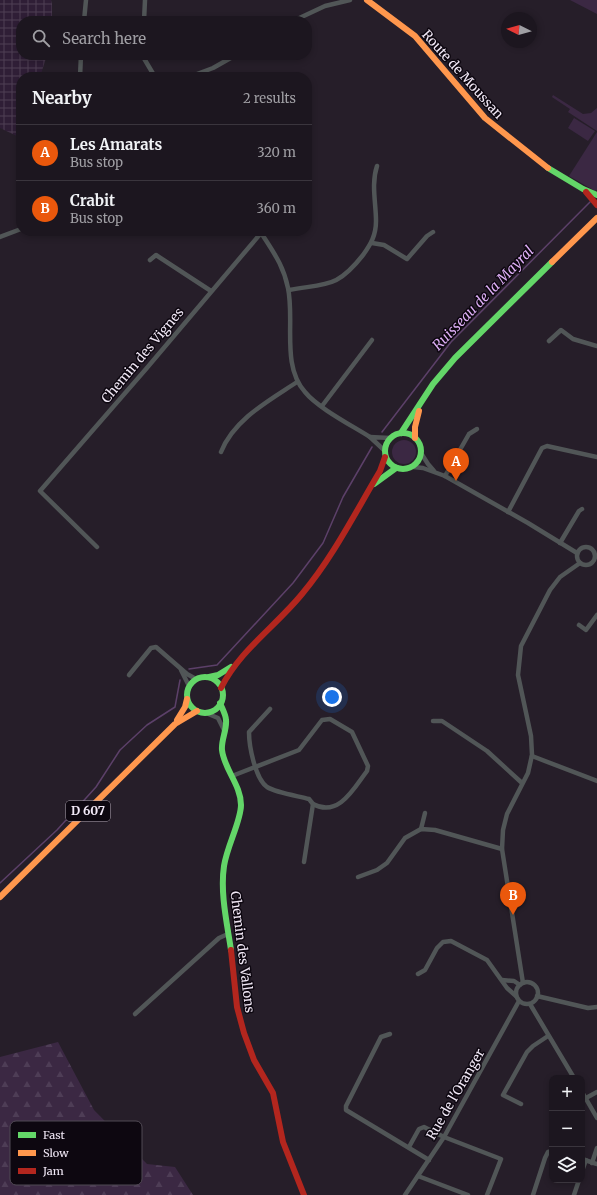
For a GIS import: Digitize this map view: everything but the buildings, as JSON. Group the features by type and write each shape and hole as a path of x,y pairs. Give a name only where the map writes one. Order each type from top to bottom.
{"main road":[{"name":"Route de Moussan","path":"368,0 415,36 485,118 547,167 583,189"},
{"path":"583,189 597,195"},
{"path":"583,189 597,205"},
{"path":"209,677 218,683 222,693 220,703 214,710 206,713 197,711 189,703 187,698 188,686 196,679 218,675 233,665 292,606 317,575 383,466 386,444 390,438 401,433 433,384 455,358 597,218"},
{"path":"559,254 597,222"},
{"path":"415,438 415,427 423,401"},
{"path":"385,454 389,463 396,468 400,469 413,467 421,453 418,442 409,434 401,433"},
{"path":"365,495 383,476 396,468"},
{"path":"221,688 233,665"},
{"name":"D 607","path":"175,724 185,707 187,698"},
{"name":"Chemin des Vallons","path":"220,703 226,720 222,749 224,760 232,776 241,803 240,813 228,846 224,867 223,885 237,1007 244,1034 254,1060 273,1093 283,1142 304,1195"},
{"name":"D 607","path":"0,897 175,724 197,711"}],"street":[{"path":"84,16 86,0"},
{"path":"144,16 145,0"},
{"path":"304,16 326,6 350,0"},
{"path":"80,72 81,60"},
{"path":"145,60 152,72"},
{"path":"202,72 227,60"},
{"path":"289,290 327,284 339,280 350,272 372,243 376,230 374,176 377,166"},
{"path":"0,237 16,231"},
{"path":"372,243 384,245 407,259 427,236 433,232"},
{"name":"Chemin des Vignes","path":"97,547 40,491 258,236"},
{"path":"264,236 274,251 282,268 289,290 292,360 297,382 309,397 370,437 385,454"},
{"path":"150,260 156,256 210,291"},
{"path":"549,341 561,330 573,339 597,346"},
{"path":"322,406 372,340"},
{"path":"221,452 225,441 252,412 297,382"},
{"path":"445,476 469,434 477,429"},
{"path":"370,437 390,438"},
{"path":"508,512 542,448 547,446 597,457"},
{"path":"421,453 428,464 436,472"},
{"path":"413,467 436,472 445,476 508,512 577,553 580,563"},
{"path":"560,543 579,511 582,509"},
{"path":"577,553 583,546 592,548 597,545"},
{"path":"580,563 587,565 596,561 596,556 592,548"},
{"path":"518,998 516,992 522,984 502,849 503,830 507,814 528,773 532,756 532,736 518,675 521,646 550,590 560,577 580,563"},
{"path":"579,625 586,630 597,615"},
{"path":"129,675 151,648 156,647 180,668 196,679"},
{"path":"180,668 188,686"},
{"path":"232,776 255,767 299,750 324,719 330,719 348,728 352,732 367,762 367,770 347,798 339,805 318,807 309,799 268,787 262,780 255,767 249,741 249,732 270,709"},
{"path":"206,713 218,718 224,730"},
{"path":"433,721 442,722 487,751 522,783"},
{"path":"532,756 597,781"},
{"path":"304,862 313,804"},
{"path":"421,829 425,813"},
{"path":"358,877 377,870 387,863 405,838 421,829 435,830 502,849"},
{"path":"135,1014 219,938 228,934"},
{"path":"418,974 425,970 437,948 443,942 451,941 487,960 518,998 526,1004 530,1004 572,1075"},
{"path":"502,980 514,981 522,984 528,983 534,986 537,996"},
{"path":"530,1004 537,996"},
{"path":"537,996 588,1008 597,1007"},
{"name":"Rue de l'Oranger","path":"405,1195 444,1138 518,998"},
{"path":"390,1034 381,1037 346,1108 348,1113 409,1147 429,1160"},
{"path":"521,1104 503,1095 532,1046 548,1036"},
{"path":"597,1092 586,1098 597,1118"},
{"path":"409,1147 421,1127 444,1138 501,1159 487,1195"},
{"path":"585,1160 595,1163 597,1148"},
{"path":"533,1195 545,1158 549,1152"},
{"path":"418,1176 468,1195"},
{"path":"574,1195 578,1183"}],"shaded area":[{"path":"0,0 51,0 52,16 16,16 16,60 45,60 42,72 16,72 16,136 0,128"}],"green space":[{"path":"570,0 597,0 597,14"},
{"path":"553,95 583,114 591,113 597,108 597,131 568,112 570,109 552,97"},
{"path":"574,118 595,131 588,141 568,128"},
{"path":"597,132 597,190 595,191 569,176"},
{"path":"404,440 413,443 416,452 413,461 404,464 395,461 392,452 395,443"},
{"path":"58,1042 94,1110 105,1121 10,1121 10,1185 142,1185 142,1159 147,1164 175,1167 193,1195 0,1195 0,1057"}],"waterway":[{"name":"Ruisseau de la Mayral","path":"382,432 451,342 590,202"},
{"name":"Ruisseau de la Mayral","path":"189,669 217,665 293,583 323,543 343,497 372,447"},
{"name":"Ruisseau de la Mayral","path":"0,883 57,830 96,787 120,750 147,725 175,707 180,680"}],"traffic: fast":[{"path":"548,168 583,189 597,195"},
{"path":"401,433 433,384 455,358 552,262"},
{"path":"406,433 416,438 420,444 421,451 420,458 416,464 410,468 400,469 390,464 386,458 385,448 390,438 396,434 406,433"},
{"path":"374,484 396,468"},
{"path":"209,677 218,675 231,667"},
{"path":"208,677 218,682 222,688 223,695 222,702 218,708 212,712 202,713 192,708 188,702 187,692 192,682 198,678 208,677"},
{"path":"220,703 226,720 226,728 222,746 223,757 236,784 241,805 239,818 228,850 223,876 224,908 231,950"}],"traffic: slow":[{"path":"367,0 415,36 485,118 548,168"},
{"path":"552,262 597,218"},
{"path":"415,438 415,427 419,411"},
{"path":"177,720 185,707 187,699"},
{"path":"0,897 175,724 197,711"}],"traffic: jam":[{"path":"586,192 597,205"},
{"path":"221,688 229,674 248,650 292,606 324,565 380,471 385,457"},
{"path":"231,950 237,1007 244,1033 254,1060 273,1093 283,1142 304,1195"}],"place":[{"name":"Les Amarats","path":"456,481"},
{"name":"Crabit","path":"513,915"}]}
